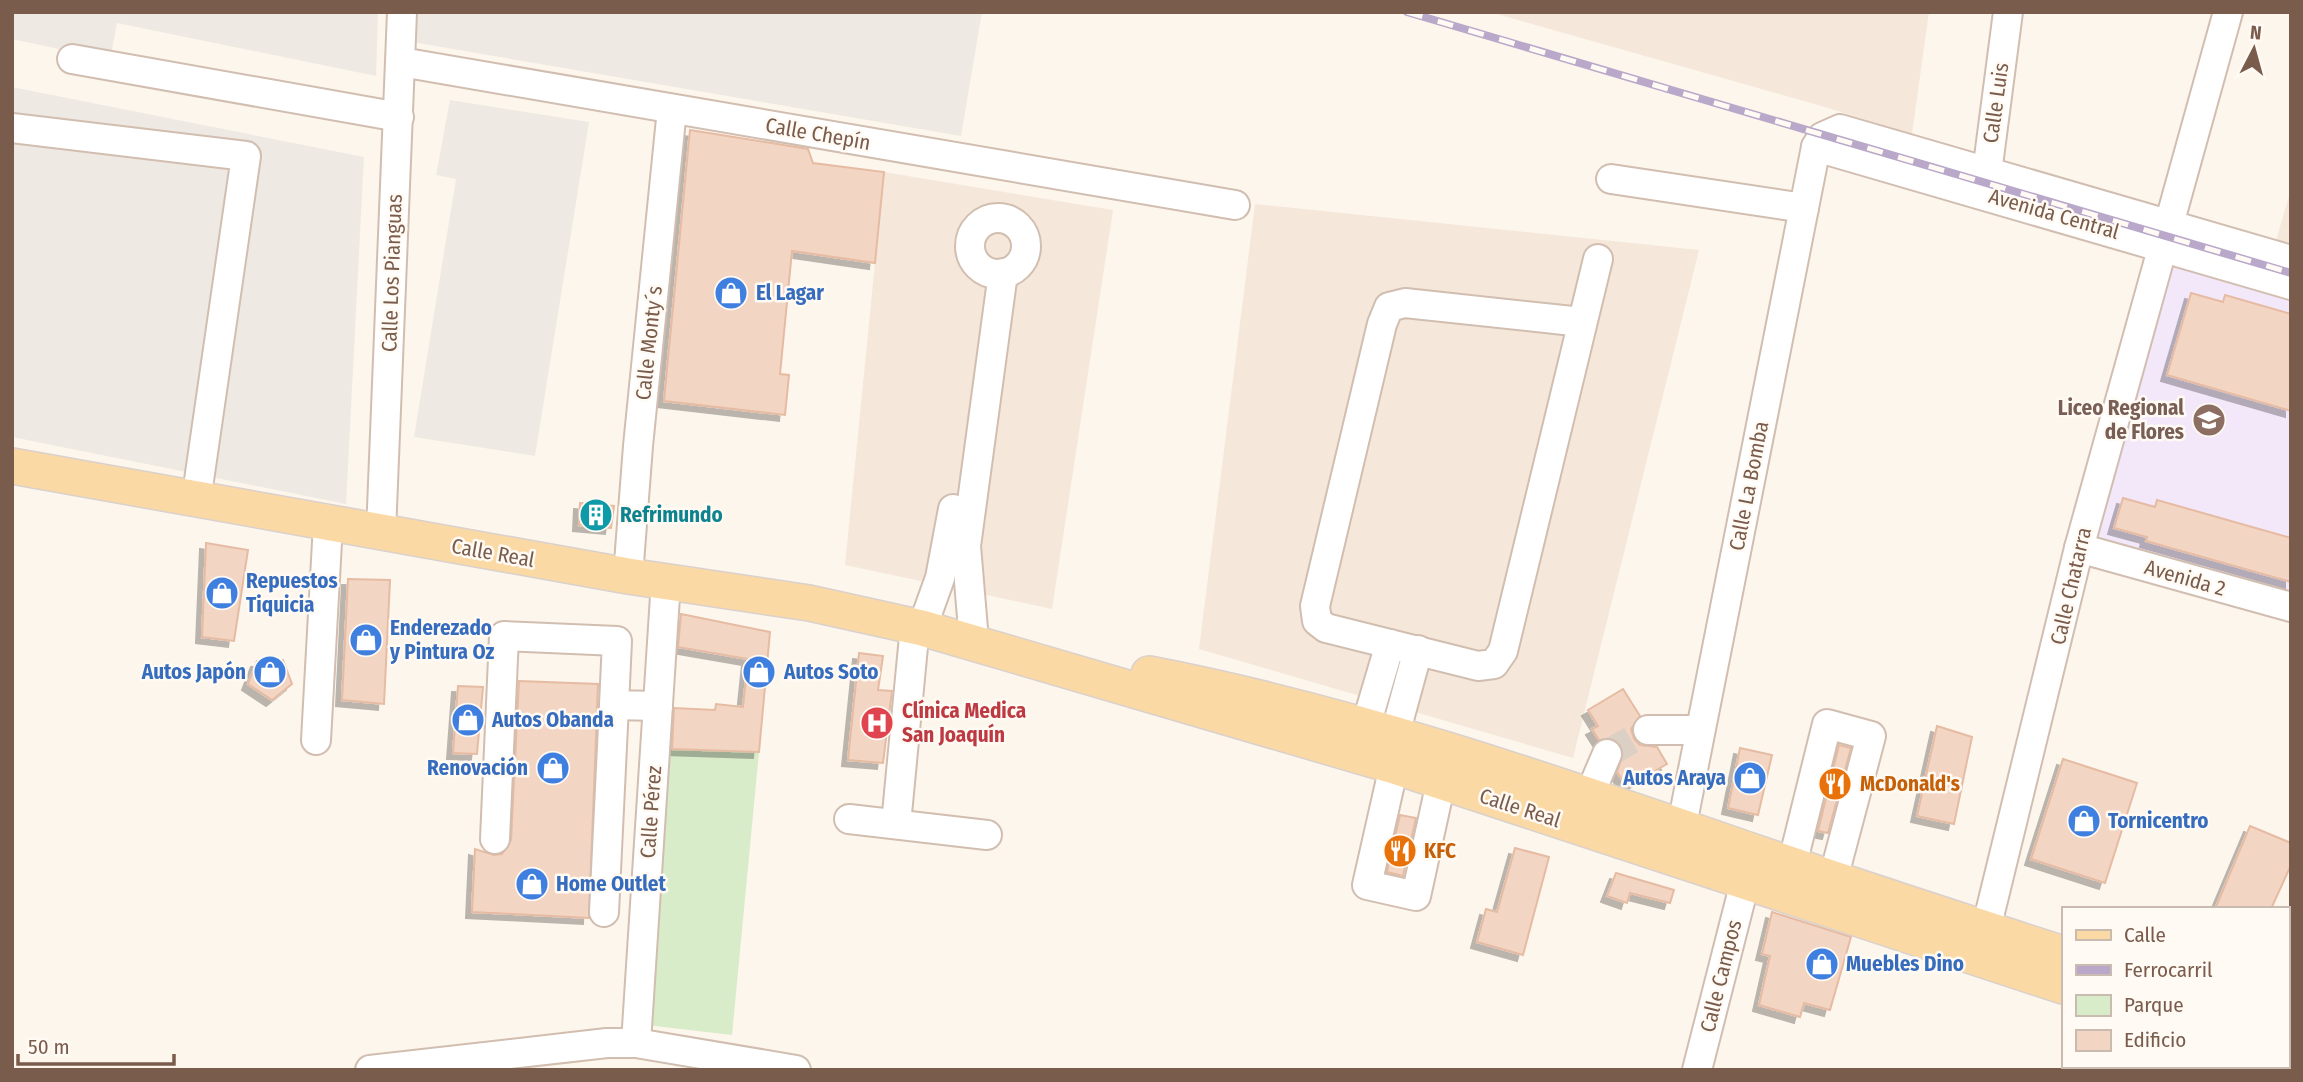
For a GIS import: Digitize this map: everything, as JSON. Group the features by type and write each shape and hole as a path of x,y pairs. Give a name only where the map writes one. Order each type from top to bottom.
{"main road":[{"name":"Calle Real","path":"12,466 196,501 628,576 809,603 918,627 1385,742 1589,796 2062,954"},
{"name":"Calle Real","path":"974,641 1199,684 1385,742 1441,782 2062,986"},
{"path":"1556,819 1577,817 1616,821 1660,834 1673,834 1682,825 1693,846 1737,866 1745,882 1760,872 1834,889 1868,891"},
{"path":"1903,932 1939,930 1966,938 1976,937 1986,929 2003,950 2062,971"}],"street":[{"name":"Calle Los Pianguas","path":"381,533 402,12"},
{"name":"Calle Luis","path":"1985,183 2008,12"},
{"name":"Calle Chatarra","path":"1986,929 2079,548 2228,12"},
{"path":"72,59 399,117"},
{"name":"Calle Chepín","path":"401,62 1235,205"},
{"name":"Calle Monty´s","path":"628,576 638,446 673,109"},
{"path":"12,128 246,156 196,501"},
{"name":"Avenida Central","path":"1985,183 1816,147 1822,137 1840,129 1985,183 2164,236 2291,285"},
{"name":"Calle La Bomba","path":"1682,825 1816,147"},
{"path":"1611,179 1804,208"},
{"name":"Avenida Central","path":"2164,236 2291,260"},
{"path":"1582,322 1405,303 1389,307 1382,324 1315,606 1317,621 1326,628 1478,666 1494,664 1503,651 1598,259"},
{"path":"974,641 957,544 994,272"},
{"path":"316,740 328,524"},
{"path":"896,824 918,627 957,544"},
{"name":"Avenida 2","path":"2079,548 2291,607"},
{"name":"Calle Pérez","path":"636,1043 666,581"},
{"path":"495,839 504,636 617,641 604,912"},
{"path":"1390,644 1385,742 1367,885 1416,896 1441,782"},
{"path":"1385,742 1419,650"},
{"path":"614,705 658,706"},
{"path":"1792,865 1827,724 1871,736 1833,879"},
{"path":"1648,730 1700,730"},
{"path":"1589,796 1607,754"},
{"path":"849,819 987,835"},
{"name":"Calle Campos","path":"1697,1070 1745,882"},
{"path":"369,1070 551,1059 636,1043 796,1070"}],"shaded area":[{"path":"12,12 378,12 376,76 117,23 110,60 12,39"},
{"path":"413,12 982,12 961,136 412,42"},
{"path":"1490,12 1929,12 1912,134 1818,105"},
{"path":"12,87 364,157 346,504 12,437"},
{"path":"450,100 589,122 535,456 414,437 456,179 436,175"},
{"path":"884,172 1113,210 1052,609 845,565"},
{"path":"2291,189 2291,248 2275,244"},
{"path":"1255,204 1699,250 1573,758 1199,649"},
{"name":"Liceo Regional de Flores","path":"2171,266 2291,300 2291,595 2092,540"}],"green space":[{"path":"668,749 759,752 732,1035 646,1025"}],"building":[{"name":"El Lagar","path":"690,130 808,149 813,163 884,172 875,263 792,251 780,374 789,375 785,415 664,401"},
{"path":"2191,293 2223,302 2225,295 2291,314 2291,411 2167,375"},
{"path":"2123,498 2155,507 2157,500 2291,538 2291,582 2146,541 2147,537 2114,528"},
{"name":"Refrimundo","path":"580,503 614,506 611,528 579,525"},
{"name":"Repuestos Tiquicia","path":"206,543 248,550 234,641 202,637"},
{"name":"Enderezado y Pintura Oz","path":"348,579 390,580 384,704 342,700"},
{"name":"Autos Soto","path":"681,614 770,632 759,752 672,749 674,708 715,710 716,704 743,707 748,659 678,647"},
{"name":"Clínica Medica San Joaquín","path":"859,653 883,656 878,690 892,691 883,763 848,760"},
{"name":"Autos Japón","path":"283,660 292,684 272,700 248,684 257,661"},
{"name":"Renovación","path":"519,681 598,684 589,918 472,912 475,849 494,855 502,854 511,840"},
{"name":"Autos Obanda","path":"458,686 483,687 477,754 453,753"},
{"path":"1623,689 1640,716 1631,729 1634,739 1640,745 1657,747 1667,764 1627,787 1617,772 1623,753 1621,745 1613,739 1599,740 1592,729 1598,726 1588,710"},
{"path":"1937,726 1972,737 1954,824 1917,816"},
{"path":"1839,745 1851,748 1828,833 1818,831"},
{"name":"Autos Araya","path":"1740,748 1772,755 1758,815 1728,808"},
{"name":"Tornicentro","path":"2063,759 2137,783 2105,883 2031,859"},
{"path":"1400,815 1416,818 1403,876 1387,872"},
{"path":"2250,826 2291,843 2291,865 2272,907 2216,907"},
{"path":"1515,848 1549,857 1523,955 1477,942 1486,909 1497,912"},
{"path":"1616,873 1674,890 1670,903 1630,893 1627,903 1607,896"},
{"path":"1772,912 1851,937 1830,1010 1804,1003 1800,1017 1759,1005 1770,956 1762,954"}],"tunnel":[{"path":"1607,754 1648,730"}],"railway":[{"path":"1407,12 2291,273"}],"place":[{"name":"El Lagar","path":"731,293"},
{"name":"Liceo Regional de Flores","path":"2209,420"},
{"name":"Refrimundo","path":"596,515"},
{"name":"Repuestos Tiquicia","path":"222,593"},
{"name":"Enderezado y Pintura Oz","path":"366,640"},
{"name":"Autos Japón","path":"270,672"},
{"name":"Autos Soto","path":"759,672"},
{"name":"Autos Obanda","path":"468,720"},
{"name":"Clínica Medica San Joaquín","path":"877,723"},
{"name":"Renovación","path":"553,768"},
{"name":"Autos Araya","path":"1750,778"},
{"name":"McDonald's","path":"1835,784"},
{"name":"Tornicentro","path":"2084,821"},
{"name":"KFC","path":"1400,851"},
{"name":"Home Outlet","path":"532,884"},
{"name":"Muebles Dino","path":"1822,964"}]}
